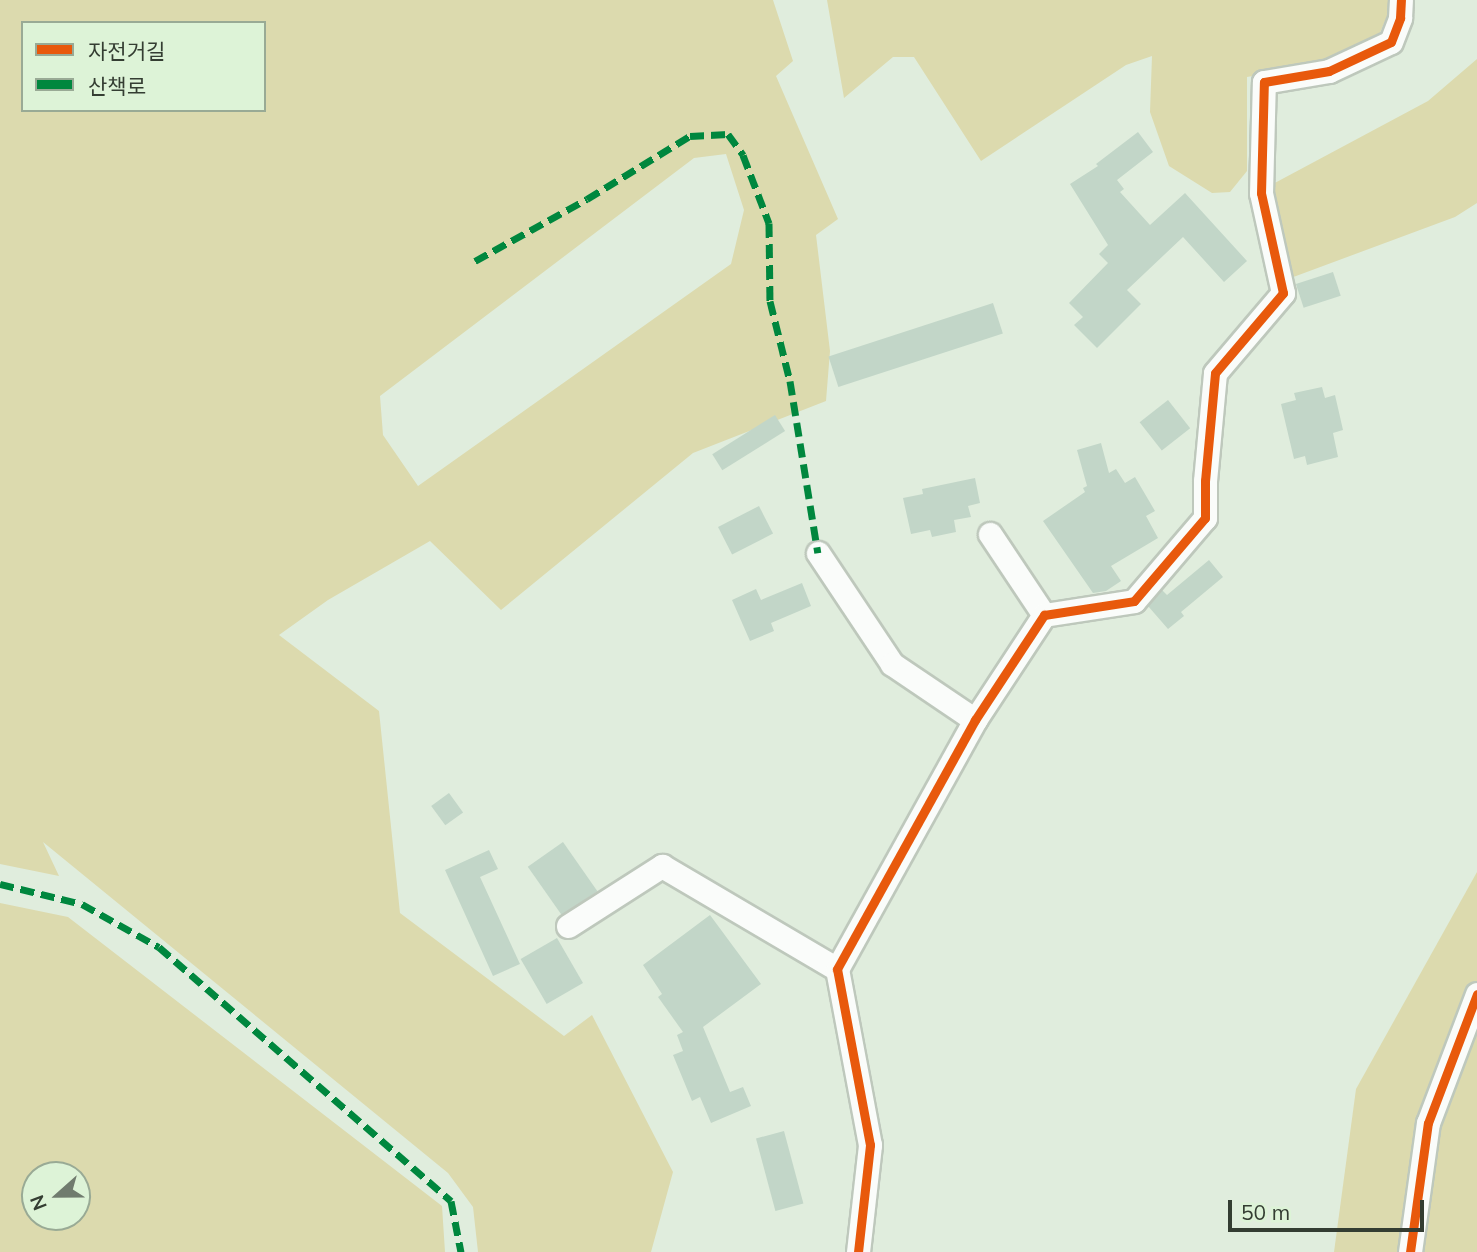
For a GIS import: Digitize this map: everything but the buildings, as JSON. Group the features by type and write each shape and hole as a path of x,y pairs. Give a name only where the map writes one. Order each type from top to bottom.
{"street":[{"path":"858,1252 870,1145 836,969 975,720 1044,615 1134,601 1205,518 1205,481 1215,373 1283,293 1261,193 1264,82 1329,71 1391,42 1400,18 1401,0"},
{"path":"990,534 1044,615"},
{"path":"818,553 892,664 975,720"},
{"path":"568,926 662,866 836,969"},
{"path":"1410,1252 1428,1122 1477,994"}],"shaded area":[{"path":"0,0 773,0 793,61 776,76 838,219 816,235 830,351 826,401 693,453 501,610 430,541 328,600 279,635 379,711 400,913 564,1036 592,1015 673,1172 651,1252 478,1252 473,1207 448,1173 43,842 59,876 0,864","holes":["726,154 744,210 731,264 418,486 383,435 380,396 694,158"]},
{"path":"827,0 1394,0 1376,42 1302,67 1247,77 1247,171 1230,192 1212,193 1169,166 1150,112 1152,56 1126,65 981,161 914,57 893,57 844,98"},
{"path":"1477,59 1477,203 1455,217 1288,279 1271,185 1428,101"},
{"path":"1477,872 1477,1252 1334,1252 1356,1089"},
{"path":"0,903 68,917 442,1206 445,1252 0,1252"}],"marked path":[{"path":"475,261 587,199 690,136 728,134 743,155 769,223 770,301 790,381 818,553"},
{"path":"0,884 82,904 159,947 451,1201 461,1252"}],"cycle path":[{"path":"858,1252 870,1145 837,969 975,720 1044,615 1134,601 1205,518 1205,481 1215,373 1283,293 1261,193 1264,82 1329,71 1391,42 1400,18 1401,0"},
{"path":"1410,1252 1428,1123 1477,994"}]}
